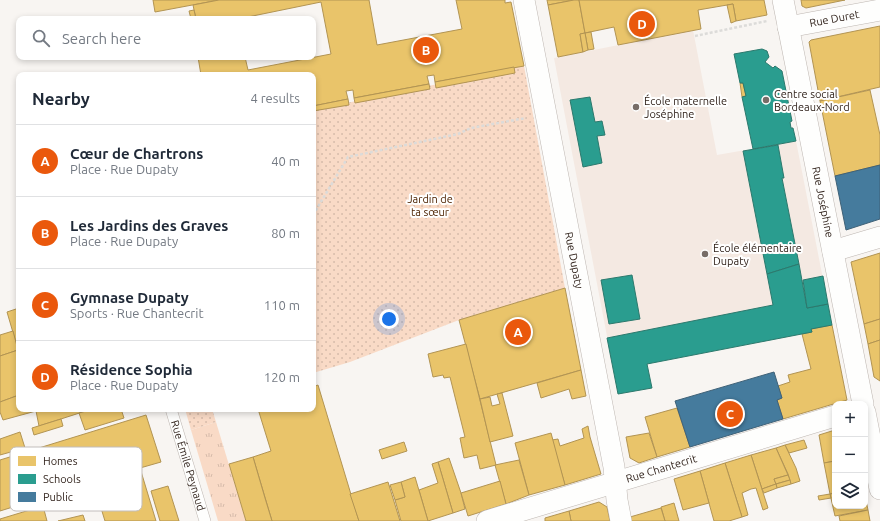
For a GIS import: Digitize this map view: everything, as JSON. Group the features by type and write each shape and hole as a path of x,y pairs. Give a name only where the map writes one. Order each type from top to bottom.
{"street":[{"name":"Rue Dupaty","path":"524,0 614,467 621,521"},
{"name":"Rue Duret","path":"786,15 880,10"},
{"name":"Rue Joséphine","path":"786,15 863,401"},
{"path":"833,251 880,237"},
{"path":"868,404 880,402"},
{"name":"Rue Chantecrit","path":"487,521 832,417"},
{"path":"868,427 880,489"}],"lane":[{"name":"Rue Émile Peynaud","path":"172,412 205,521"}],"path":[{"path":"694,36 786,15"},
{"path":"316,210 348,157 458,134 471,128 533,117 539,128 549,127"}],"shaded area":[{"name":"École élémentaire Dupaty","path":"693,30 717,155 796,141 832,325 647,364 652,388 618,394 554,58"}],"green space":[{"name":"Jardin de ta sœur","path":"524,66 565,288 459,320 350,362 316,372 316,109"},
{"path":"186,412 213,412 216,422 191,430"},
{"path":"216,422 246,521 218,521 191,430"}],"building: Homes":[{"path":"153,0 219,0 155,12"},
{"path":"219,0 369,0 377,45 462,29 456,0 505,0 505,3 511,2 524,66 435,82 434,75 427,76 429,84 354,98 353,90 346,91 348,99 316,105 316,72 200,72 198,60 246,60 248,70 300,60 316,60 316,57 331,54 321,2 253,16 195,16 193,5"},
{"path":"547,0 574,0 548,5"},
{"path":"579,0 585,33 580,34 583,52 558,57 548,5"},
{"path":"579,0 764,0 767,15 736,21 733,4 698,10 701,29 618,45 614,27 585,33"},
{"path":"801,0 845,0 806,8 802,6"},
{"path":"733,4 736,21 731,23 727,5"},
{"path":"194,10 195,16 190,16 189,11"},
{"path":"880,26 880,87 820,101 809,42 811,40"},
{"path":"591,32 594,49 588,50 585,33"},
{"path":"585,33 588,50 583,52 580,34"},
{"path":"514,67 515,73 436,88 435,82"},
{"path":"740,83 743,83 746,96 742,97"},
{"path":"429,84 430,89 355,103 354,98"},
{"path":"870,90 880,135 880,165 835,176 820,101"},
{"path":"348,99 349,105 316,110 316,105"},
{"path":"880,253 880,319 864,324 851,262"},
{"path":"565,288 581,370 480,399 459,320"},
{"path":"16,309 16,343 7,312"},
{"path":"880,319 880,340 868,344 864,324"},
{"path":"832,325 847,400 832,401 832,404 783,419 777,400 782,398 778,386 790,382 788,375 811,369 802,334 812,332 811,329"},
{"path":"13,331 16,342 16,351 0,356 0,335"},
{"path":"880,340 880,381 874,377 868,344"},
{"path":"466,344 496,465 480,469 477,455 464,458 460,438 465,437 450,377 444,378 443,375 433,377 428,354"},
{"path":"16,351 16,396 0,402 0,356"},
{"path":"581,370 586,396 572,399 569,389 541,398 537,383"},
{"path":"318,385 359,521 272,521 253,457 271,451 259,412 316,412 316,386"},
{"path":"502,393 513,436 490,442 480,399 490,397 492,406 500,404 497,394"},
{"path":"16,396 16,412 32,412 3,420 0,412 0,402"},
{"path":"677,408 690,447 657,457 645,417"},
{"path":"36,412 83,412 39,426"},
{"path":"122,412 124,418 85,430 79,413"},
{"path":"146,415 161,462 142,467 142,447 42,447"},
{"path":"61,419 63,426 34,435 32,428"},
{"path":"588,426 601,474 565,485 552,440 558,439 560,446 584,438 582,429"},
{"path":"832,431 832,462 824,463 819,435"},
{"path":"20,432 25,447 10,447 10,452 0,455 0,439"},
{"path":"551,433 565,485 529,495 515,443"},
{"path":"649,433 657,457 639,463 630,458 626,437"},
{"path":"804,440 807,448 789,453 785,445"},
{"path":"404,442 407,451 382,459 379,450"},
{"path":"785,445 796,468 800,481 791,484 776,448"},
{"path":"776,448 788,475 774,479 776,484 762,489 751,455"},
{"path":"751,455 768,508 763,510 756,488 751,489 742,493 748,515 742,517 725,463"},
{"path":"10,457 10,508 0,511 0,460"},
{"path":"253,457 272,521 246,521 229,464"},
{"path":"449,458 465,509 453,513 438,462"},
{"path":"519,460 529,495 506,504 495,465"},
{"path":"438,462 453,513 428,521 419,490 438,483 432,464"},
{"path":"832,462 832,494 830,494 824,463"},
{"path":"725,463 742,517 729,521 714,521 700,471"},
{"path":"700,471 709,503 683,510 674,479"},
{"path":"142,475 156,521 105,521 102,511 142,511"},
{"path":"788,475 790,480 776,484 774,479"},
{"path":"415,477 428,521 401,521 395,500 405,497 401,482"},
{"path":"790,480 791,484 777,488 776,484"},
{"path":"500,481 506,504 468,516 461,493"},
{"path":"388,482 400,521 359,521 350,494"},
{"path":"401,482 405,497 395,500 390,485"},
{"path":"776,484 777,488 764,493 762,489"},
{"path":"168,486 179,521 160,521 151,491"},
{"path":"830,494 831,498 819,500 818,496"},
{"path":"599,502 607,507 610,521 571,521 569,511"},
{"path":"674,503 679,521 665,521 661,507"},
{"path":"661,508 665,521 631,521 630,517"},
{"path":"833,509 868,510 835,516"},
{"path":"868,510 870,521 840,521 839,516"},
{"path":"26,511 44,511 47,521 0,521 0,519"},
{"path":"569,511 571,521 545,521 545,518"},
{"path":"83,515 85,521 58,521"}],"building: Schools":[{"name":"Centre social Bordeaux-Nord","path":"762,49 767,51 769,57 765,62 773,68 775,66 782,71 792,121 790,122 791,128 793,128 796,141 753,149 742,97 746,96 743,83 740,83 734,54"},
{"path":"590,97 595,122 602,121 605,135 597,136 602,163 583,167 570,100"},
{"path":"778,145 784,178 782,178 799,264 767,274 743,151"},
{"path":"799,264 807,308 828,304 832,325 811,329 812,332 647,364 652,388 618,394 607,338 773,305 767,274"},
{"path":"632,275 640,319 609,324 601,280"},
{"path":"823,276 828,304 807,308 803,280"}],"building: Public":[{"path":"880,165 880,219 846,230 835,176"},
{"path":"774,372 782,398 777,400 783,419 690,447 675,401"}],"place":[{"name":"Résidence Sophia","path":"642,24"},
{"name":"Les Jardins des Graves","path":"426,50"},
{"name":"Centre social Bordeaux-Nord","path":"766,100"},
{"name":"École maternelle Joséphine","path":"636,107"},
{"name":"École élémentaire Dupaty","path":"705,254"},
{"name":"Cœur de Chartrons","path":"518,332"},
{"name":"Gymnase Dupaty","path":"730,414"}]}
